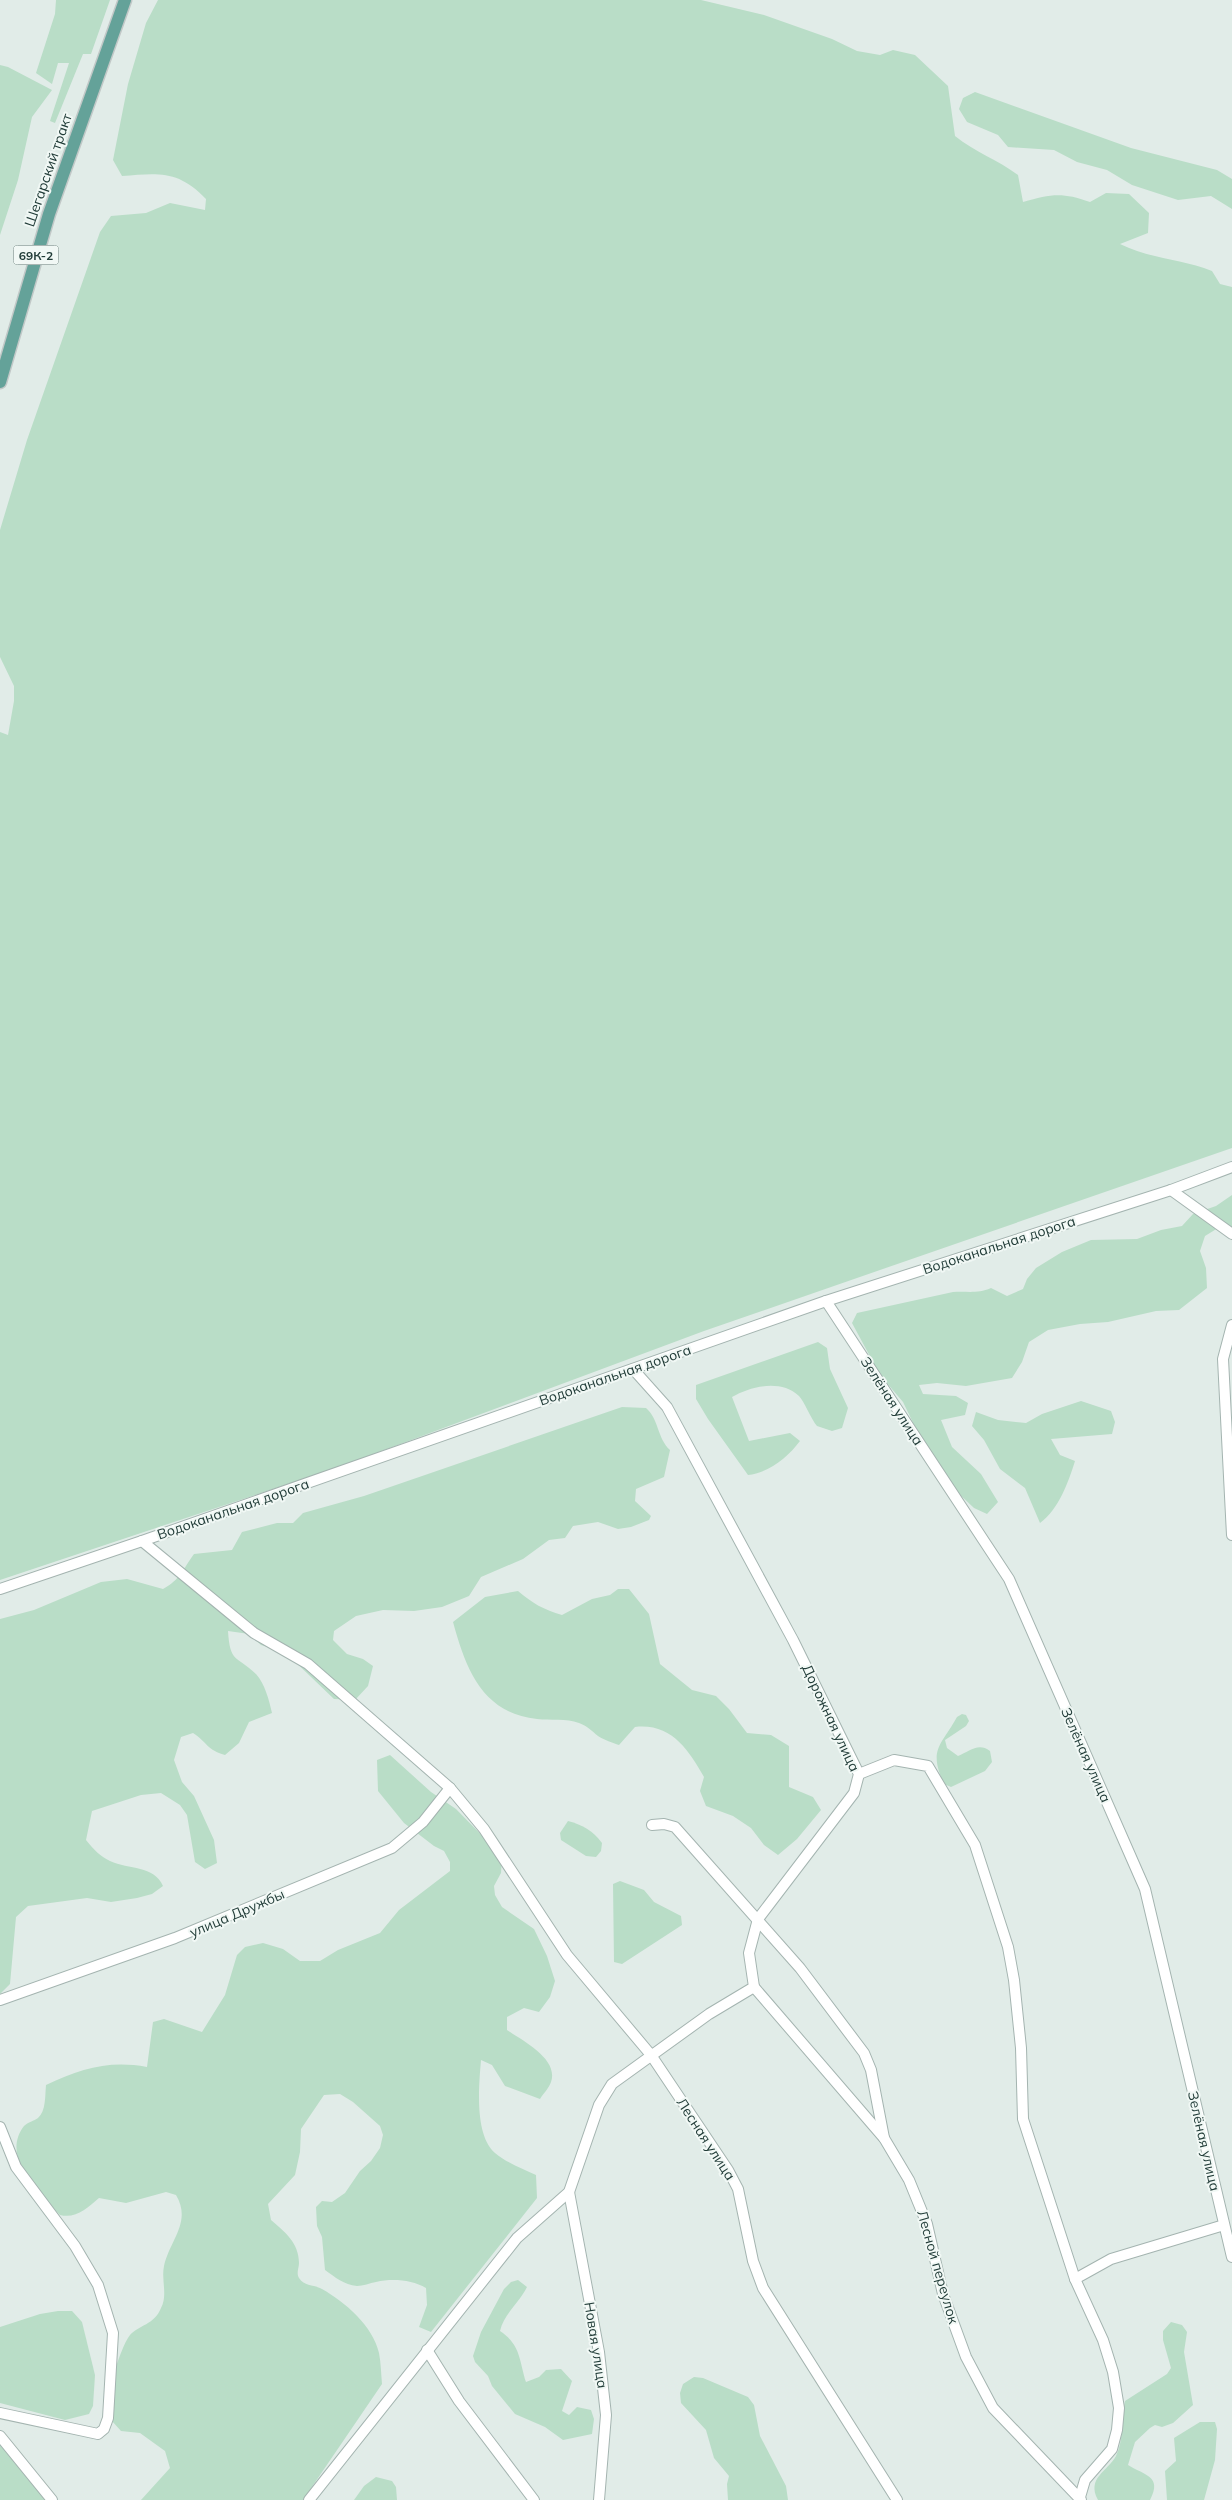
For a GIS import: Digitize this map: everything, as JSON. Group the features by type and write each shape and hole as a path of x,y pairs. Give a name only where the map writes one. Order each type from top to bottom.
{"main road":[{"name":"Шегарский тракт","path":"0,382 48,214 125,0"}],"street":[{"name":"Водоканальная дорога","path":"0,1589 142,1541 826,1300 1171,1190 1232,1167"},
{"path":"1171,1190 1232,1234"},
{"name":"Зелёная улица","path":"826,1300 1009,1579 1145,1889 1232,2258"},
{"path":"1232,1325 1223,1359 1232,1534"},
{"name":"Дорожная улица","path":"633,1369 667,1407 793,1640 859,1774 854,1793 758,1919 749,1953 754,1987"},
{"name":"Лесная улица","path":"142,1541 254,1633 308,1664 450,1788 484,1829 567,1955 651,2055 738,2189 753,2261 763,2288 897,2500"},
{"path":"859,1774 894,1760 928,1766 975,1845 1008,1947 1014,1980 1021,2048 1023,2119 1075,2279 1103,2340 1113,2372 1119,2408 1117,2430 1112,2449 1085,2480 1080,2499"},
{"name":"улица Дружбы","path":"0,2000 176,1938 392,1848 423,1822 450,1788"},
{"path":"652,1825 664,1824 675,1827 800,1968 864,2053 871,2070 884,2138"},
{"path":"309,2500 517,2238 569,2192 604,2094 612,2084 709,2014 754,1987"},
{"name":"Лесной переулок","path":"754,1987 884,2138 909,2180 927,2224 943,2294 966,2357 993,2408 1080,2499"},
{"path":"0,2128 16,2167 75,2246 98,2285 113,2334 108,2418 102,2432 98,2434 0,2413"},
{"name":"Новая улица","path":"569,2192 599,2352 606,2415 599,2500"},
{"path":"1075,2279 1111,2259 1224,2225"},
{"path":"427,2350 459,2401 534,2500"},
{"path":"0,2436 52,2500"}],"green space":[{"path":"56,0 110,0 91,54 83,54 55,123 50,121 69,63 58,63 52,84 36,73 55,14"},
{"path":"158,0 701,0 764,15 832,39 857,51 880,55 893,50 915,55 948,86 955,136 1018,175 1023,202 1041,197 1064,195 1090,202 1106,193 1129,194 1149,213 1148,233 1120,244 1143,253 1212,271 1220,284 1232,287 1232,1148 704,1331 336,1468 0,1580 0,732 8,735 14,701 14,686 0,657 0,530 27,440 100,232 111,216 146,213 170,203 205,210 206,199 187,183 177,178 157,174 122,176 113,160 128,84 146,23"},
{"path":"0,65 8,67 52,90 32,117 18,180 0,235"},
{"path":"975,92 1131,148 1217,170 1232,179 1232,209 1211,196 1178,200 1132,185 1107,170 1077,162 1054,150 1008,147 998,135 967,122 959,109 963,98"},
{"path":"1232,1195 1232,1229 1218,1228 1205,1236 1200,1251 1206,1268 1207,1288 1179,1310 1156,1311 1108,1322 1080,1324 1048,1330 1029,1342 1022,1362 1012,1378 966,1386 937,1383 919,1385 923,1394 956,1396 968,1403 965,1415 941,1420 952,1447 981,1474 998,1502 987,1514 974,1508 957,1492 919,1435 903,1402 880,1375 852,1323 857,1313 953,1292 977,1292 991,1288 1007,1296 1023,1289 1027,1279 1036,1268 1062,1252 1091,1240 1137,1239 1161,1230 1182,1226 1193,1214 1216,1206"},
{"path":"818,1342 827,1348 830,1369 848,1408 842,1428 832,1431 817,1426 799,1396 784,1387 757,1387 732,1397 749,1441 790,1433 800,1441 790,1453 771,1468 748,1475 696,1399 696,1385"},
{"path":"1081,1401 1111,1411 1115,1422 1112,1434 1051,1439 1060,1455 1075,1461 1058,1503 1040,1523 1025,1488 1000,1469 984,1440 972,1426 976,1412 998,1420 1026,1423 1042,1414"},
{"path":"622,1407 646,1408 670,1450 664,1477 636,1489 635,1501 651,1516 649,1520 631,1527 618,1529 598,1522 573,1526 565,1538 549,1540 523,1559 481,1577 469,1596 442,1607 414,1611 383,1610 356,1616 334,1631 333,1640 347,1654 363,1659 373,1666 368,1686 355,1700 334,1699 286,1653 261,1645 249,1634 228,1631 232,1654 256,1674 262,1682 272,1713 249,1722 239,1743 225,1755 211,1748 193,1733 181,1737 174,1760 182,1782 194,1796 214,1840 217,1863 205,1869 195,1862 187,1815 180,1805 161,1793 141,1795 92,1811 86,1840 94,1850 117,1864 154,1874 163,1886 152,1894 111,1902 87,1898 28,1906 16,1917 10,1984 0,1994 0,1619 34,1610 101,1582 127,1579 163,1589 169,1586 181,1574 194,1554 232,1550 242,1532 277,1523 293,1523 303,1513 364,1496"},
{"path":"618,1589 629,1589 649,1614 660,1664 692,1690 716,1696 729,1709 747,1733 771,1735 789,1746 789,1787 813,1797 821,1810 797,1839 778,1855 764,1845 751,1828 733,1816 706,1806 700,1791 704,1777 685,1748 668,1734 659,1729 635,1727 619,1745 603,1739 574,1721 537,1719 518,1715 503,1708 479,1686 464,1656 453,1622 485,1597 518,1591 538,1606 562,1615 592,1599 610,1595"},
{"path":"962,1714 966,1715 969,1721 966,1726 945,1740 947,1748 958,1756 981,1747 986,1748 990,1751 992,1762 985,1771 951,1787 944,1784 939,1772 937,1763 938,1748 957,1717"},
{"path":"390,1755 431,1792 456,1809 502,1856 501,1873 494,1886 495,1895 502,1907 534,1929 547,1956 555,1981 550,1997 539,2012 524,2008 507,2017 507,2030 530,2045 545,2058 552,2074 550,2084 540,2099 505,2086 492,2065 481,2060 479,2083 479,2109 488,2145 505,2160 536,2175 537,2198 431,2332 419,2327 427,2305 426,2288 415,2283 396,2280 359,2286 352,2285 325,2270 322,2237 317,2226 316,2207 322,2201 332,2202 345,2193 360,2171 371,2161 380,2148 383,2135 380,2126 353,2102 340,2094 324,2095 301,2129 300,2152 295,2175 268,2204 271,2220 286,2234 297,2250 298,2274 301,2281 322,2289 340,2301 357,2316 371,2333 379,2353 382,2384 303,2500 141,2500 170,2468 165,2451 140,2433 121,2431 112,2421 113,2380 128,2338 158,2314 163,2303 164,2266 181,2222 180,2205 176,2195 166,2192 126,2203 99,2198 86,2209 76,2214 60,2215 25,2174 19,2162 18,2138 27,2123 41,2115 45,2103 46,2085 71,2074 95,2067 133,2065 147,2067 153,2022 164,2019 202,2032 225,1995 237,1955 245,1947 263,1943 283,1949 300,1961 320,1961 338,1950 380,1933 399,1910 450,1871 450,1862 444,1851 434,1846 404,1823 378,1791 377,1760"},
{"path":"568,1821 587,1829 602,1843 601,1851 596,1857 586,1856 561,1840 560,1833"},
{"path":"620,1881 644,1890 654,1902 681,1916 682,1925 622,1964 614,1962 613,1884"},
{"path":"518,2280 527,2287 508,2314 500,2331 516,2347 526,2382 539,2377 546,2370 561,2369 572,2381 562,2411 569,2415 577,2407 591,2410 594,2419 592,2434 563,2440 545,2427 515,2414 492,2386 488,2376 475,2362 473,2356 481,2332 504,2289 511,2282"},
{"path":"72,2311 82,2322 95,2375 93,2406 89,2414 65,2420 0,2403 0,2327 40,2314"},
{"path":"1171,2322 1182,2325 1187,2332 1184,2352 1193,2405 1173,2423 1162,2427 1155,2425 1135,2442 1128,2465 1150,2477 1153,2481 1154,2486 1150,2500 1098,2500 1095,2492 1096,2480 1119,2450 1125,2401 1167,2374 1171,2368 1163,2340 1163,2331"},
{"path":"694,2377 703,2378 748,2397 754,2405 760,2436 786,2486 788,2500 728,2500 727,2484 729,2476 714,2458 706,2430 681,2403 680,2393 683,2384"},
{"path":"1200,2422 1215,2422 1217,2429 1215,2460 1204,2500 1167,2500 1165,2471 1176,2461 1174,2438"},
{"path":"0,2443 45,2500 0,2500"},
{"path":"376,2477 392,2481 396,2487 397,2500 354,2500 364,2486"}]}
